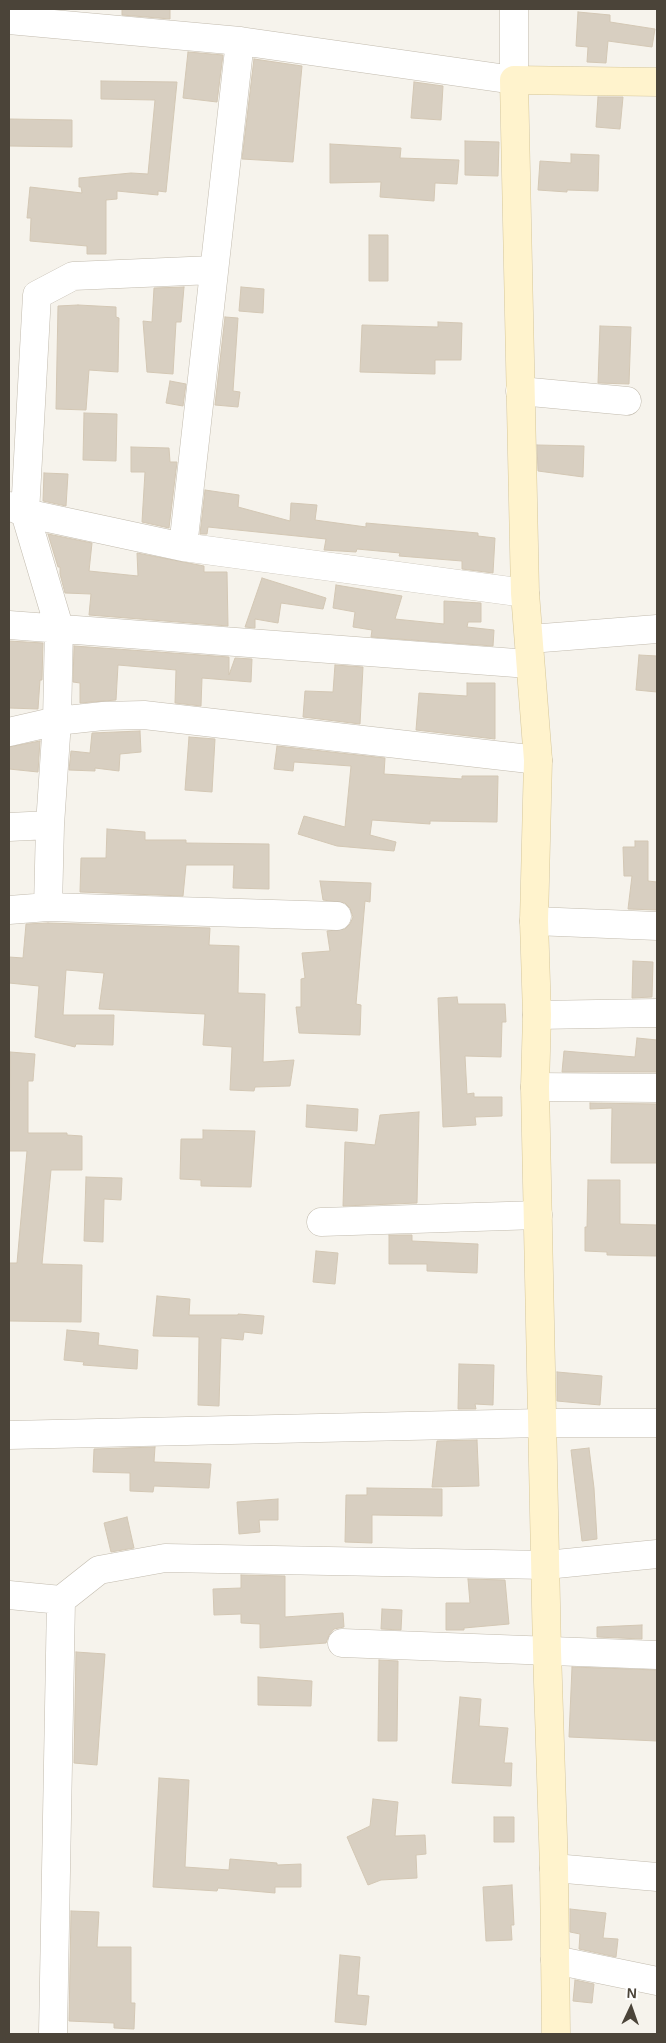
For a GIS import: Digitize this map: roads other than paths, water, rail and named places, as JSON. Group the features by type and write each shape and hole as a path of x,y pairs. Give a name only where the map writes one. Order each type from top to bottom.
{"street":[{"path":"514,9 525,593 538,760 534,920 537,1015 535,1087 547,1651 554,1868 556,2034"},
{"path":"9,20 240,41 514,80 657,82"},
{"path":"183,547 240,41"},
{"path":"48,907 59,627 17,510 37,295 73,276 214,270"},
{"path":"520,391 627,401"},
{"path":"17,510 183,547 525,593"},
{"path":"9,625 529,652 657,629"},
{"path":"9,732 56,721 144,714 538,760"},
{"path":"9,827 50,825"},
{"path":"9,910 48,907 337,916"},
{"path":"534,920 657,926"},
{"path":"537,1015 657,1013"},
{"path":"535,1087 657,1088"},
{"path":"321,1222 538,1215"},
{"path":"9,1434 542,1423 657,1423"},
{"path":"9,1595 61,1600 99,1570 165,1558 546,1565 657,1554"},
{"path":"53,2034 61,1600"},
{"path":"342,1643 657,1655"},
{"path":"554,1868 657,1877"},
{"path":"555,1960 657,1981"}]}
